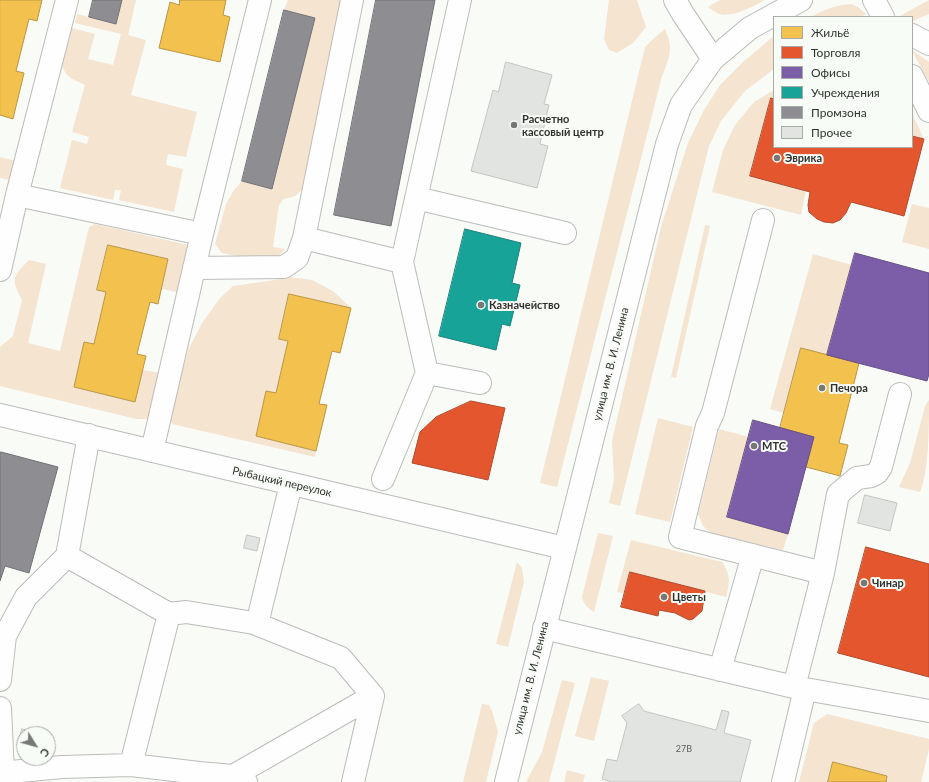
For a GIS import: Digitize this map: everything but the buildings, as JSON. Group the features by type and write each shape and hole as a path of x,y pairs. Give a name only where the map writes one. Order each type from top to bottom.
{"main road":[{"path":"0,270 17,194 67,0"},
{"path":"152,451 202,234 260,0"},
{"path":"194,268 284,267 297,258 304,238 352,0"},
{"path":"383,479 427,373 402,262 460,0"},
{"path":"675,0 682,14 713,58"},
{"name":"улица им. В. И. Ленина","path":"506,782 667,144 681,106 713,58 750,28 801,0"},
{"path":"874,0 882,16"},
{"path":"913,36 929,44"},
{"path":"913,78 929,111"},
{"path":"17,194 202,234"},
{"path":"416,198 565,233"},
{"path":"763,220 713,413 706,426 680,537 823,573"},
{"path":"304,238 402,262"},
{"path":"427,373 480,383"},
{"path":"783,782 838,494 857,478 871,476 881,467 900,394"},
{"name":"Рыбацкий переулок","path":"0,415 564,548"},
{"path":"0,680 5,636 26,597 67,556 89,435"},
{"path":"257,624 291,484"},
{"path":"720,670 753,555"},
{"path":"67,556 169,614 186,612 257,624 341,658 374,696"},
{"path":"131,765 169,614"},
{"path":"544,628 800,688 929,711"},
{"path":"0,708 1,776 62,767 131,765 199,778 240,779 374,696"},
{"path":"353,782 374,696"}],"shaded area":[{"path":"122,0 136,0 128,35 146,40 131,95 197,112 186,157 168,154 166,165 183,169 174,212 119,200 121,190 115,190 113,200 60,188 72,140 87,144 89,137 72,132 85,85 68,76 62,66 72,28 95,34 88,59 113,65 121,34 75,23 77,14 116,24"},
{"path":"288,0 348,0 303,189 295,196 284,199 279,205 273,247 285,249 278,256 258,259 222,253 215,244 226,204 234,190 242,181 273,188 315,18 284,10"},
{"path":"609,0 637,0 646,27 633,43 617,53 609,50 604,39"},
{"path":"720,0 765,0 743,11 724,15 719,14 708,7"},
{"path":"929,0 929,14 913,21 913,16 900,16"},
{"path":"851,4 858,7 866,14 863,16 812,16 830,8"},
{"path":"665,29 670,43 668,60 661,80 557,487 540,483 645,47"},
{"path":"773,37 773,70 745,91 721,121 709,146 620,506 609,503 614,480 612,441 661,227 688,143 704,110 720,85 743,62"},
{"path":"913,51 929,62 929,82 913,53"},
{"path":"773,91 773,99 771,99 750,175 806,190 801,215 712,192 723,150 735,125 754,102"},
{"path":"913,115 924,139 913,136"},
{"path":"0,157 20,162 16,181 0,178"},
{"path":"912,204 929,208 929,249 902,242"},
{"path":"95,224 193,246 183,293 162,289 168,259 108,245 97,290 106,292 94,344 84,342 74,387 135,402 142,370 163,373 150,418 136,419 0,386 0,347 13,336 22,300 15,283 16,275 29,260 46,264 28,343 60,351 89,227"},
{"path":"705,225 710,226 676,378 671,377"},
{"path":"813,254 852,265 828,355 801,348 784,413 770,409"},
{"path":"289,277 312,280 333,291 351,308 289,294 279,339 288,341 276,393 266,391 256,436 316,451 315,457 172,424 169,417 189,348 202,323 220,298 233,286"},
{"path":"929,400 927,461 920,492 899,487 910,463 925,406"},
{"path":"658,418 693,427 670,522 635,514"},
{"path":"719,429 749,437 727,517 788,534 783,550 711,533 703,526 698,514"},
{"path":"598,533 613,536 594,612 586,606 582,597"},
{"path":"631,540 722,562 729,579 726,597 630,572 624,593 617,592"},
{"path":"517,562 522,568 524,582 508,647 496,644"},
{"path":"591,677 609,681 594,741 575,736"},
{"path":"562,680 575,683 549,782 526,782 542,752"},
{"path":"482,704 489,705 498,732 486,782 463,782"},
{"path":"827,714 929,739 929,749 921,782 886,782 887,776 834,762 828,782 799,782 814,723"},
{"path":"567,770 585,775 583,782 564,782"}],"place":[{"name":"Расчетно кассовый центр","path":"514,125"},
{"name":"Эврика","path":"777,158"},
{"name":"Казначейство","path":"481,305"},
{"name":"Печора","path":"822,388"},
{"name":"МТС","path":"754,446"},
{"name":"Чинар","path":"864,583"},
{"name":"Цветы","path":"664,597"}]}
